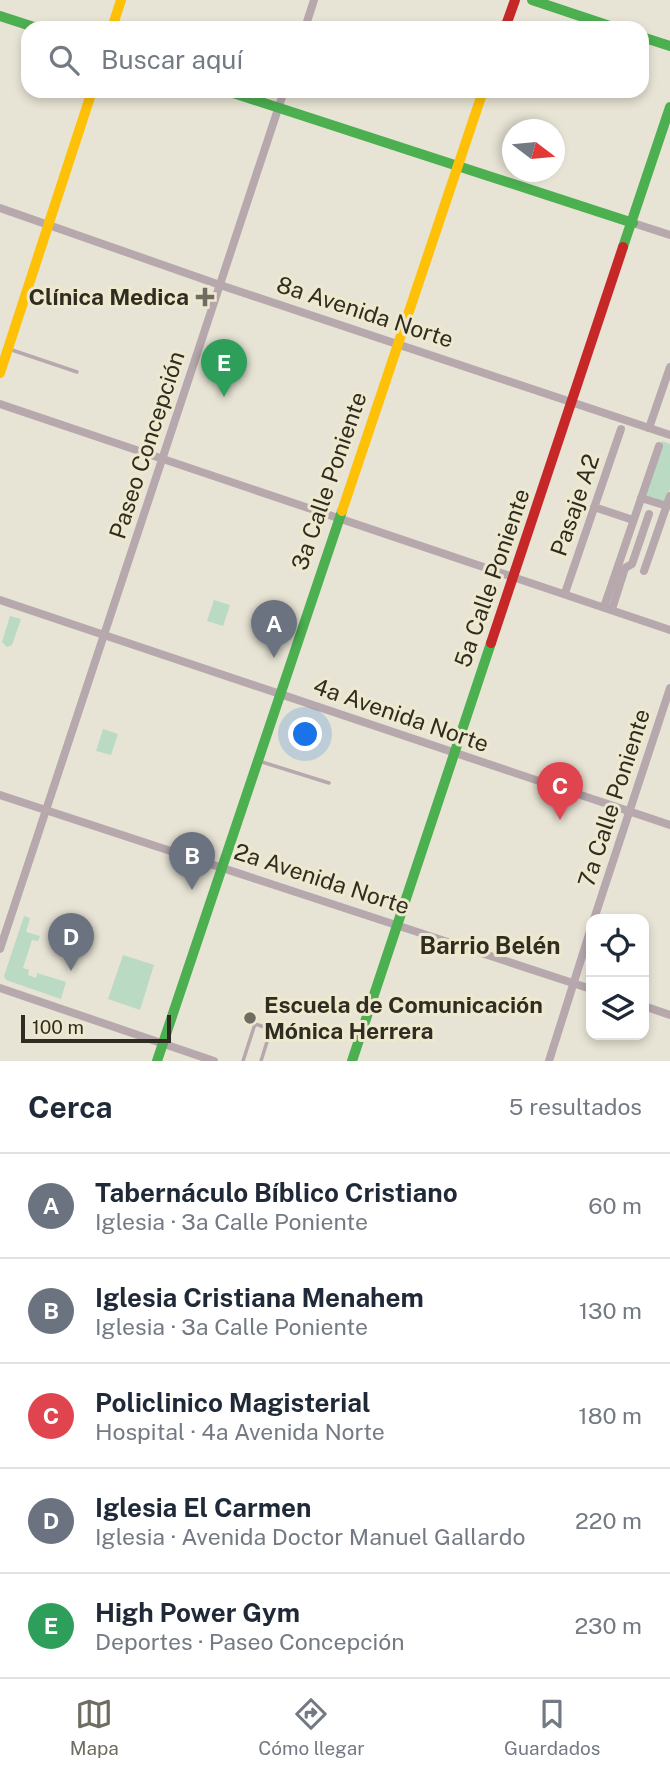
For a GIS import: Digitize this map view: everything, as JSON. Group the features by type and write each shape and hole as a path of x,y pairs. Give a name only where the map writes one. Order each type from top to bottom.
{"street":[{"path":"114,21 121,0"},
{"path":"307,21 314,0"},
{"path":"507,21 514,0"},
{"path":"532,0 595,21"},
{"path":"0,16 21,23"},
{"path":"649,39 670,46"},
{"path":"0,373 90,98"},
{"path":"248,98 670,235"},
{"name":"Paseo Concepción","path":"0,948 282,98"},
{"name":"3a Calle Poniente","path":"157,1061 481,98"},
{"name":"5a Calle Poniente","path":"352,1061 670,107"},
{"name":"8a Avenida Norte","path":"0,208 220,285 670,435"},
{"path":"649,428 670,367"},
{"path":"0,404 670,630"},
{"name":"Pasaje A2","path":"565,593 621,429"},
{"path":"608,608 633,520 659,446"},
{"path":"644,571 670,496"},
{"path":"641,498 667,506"},
{"path":"594,508 633,520"},
{"path":"608,608 625,568 632,564 649,514"},
{"name":"4a Avenida Norte","path":"0,600 670,825"},
{"name":"7a Calle Poniente","path":"596,914 670,688"},
{"name":"2a Avenida Norte","path":"0,795 586,987"},
{"path":"549,1061 586,943"},
{"path":"0,988 214,1061"},
{"path":"649,1007 669,1013"}],"lane":[{"path":"8,349 77,372"},
{"path":"257,760 329,783"},
{"path":"243,1061 256,1024 271,1029 261,1061"}],"green space":[{"path":"662,441 670,444 670,489 665,502 644,495"},
{"path":"214,600 230,605 223,626 207,621"},
{"path":"10,616 21,619 12,645 7,647 2,642"},
{"path":"103,729 118,734 111,755 96,751"},
{"path":"24,916 30,918 26,932 40,936 38,941 32,940 23,968 29,970 28,975 36,978 37,973 66,982 61,999 6,980 4,976"},
{"path":"123,955 154,965 140,1010 108,999"}],"traffic: fast":[{"path":"532,0 595,21"},
{"path":"0,16 21,23"},
{"path":"649,39 670,46"},
{"path":"249,98 633,223"},
{"path":"623,247 670,107"},
{"path":"157,1061 342,511"},
{"path":"352,1061 491,643"}],"traffic: slow":[{"path":"114,21 121,0"},
{"path":"0,373 90,98"},
{"path":"342,511 481,98"}],"traffic: jam":[{"path":"508,21 515,0"},
{"path":"491,643 623,247"}],"place":[{"name":"Clínica Medica","path":"205,297"},
{"name":"High Power Gym","path":"224,397"},
{"name":"Tabernáculo Bíblico Cristiano","path":"274,658"},
{"name":"Policlinico Magisterial","path":"560,820"},
{"name":"Iglesia Cristiana Menahem","path":"192,890"},
{"name":"Iglesia El Carmen","path":"71,971"},
{"name":"Escuela de Comunicación Mónica Herrera","path":"250,1018"}],"district":[{"name":"Barrio Belén","path":"490,946"}]}
